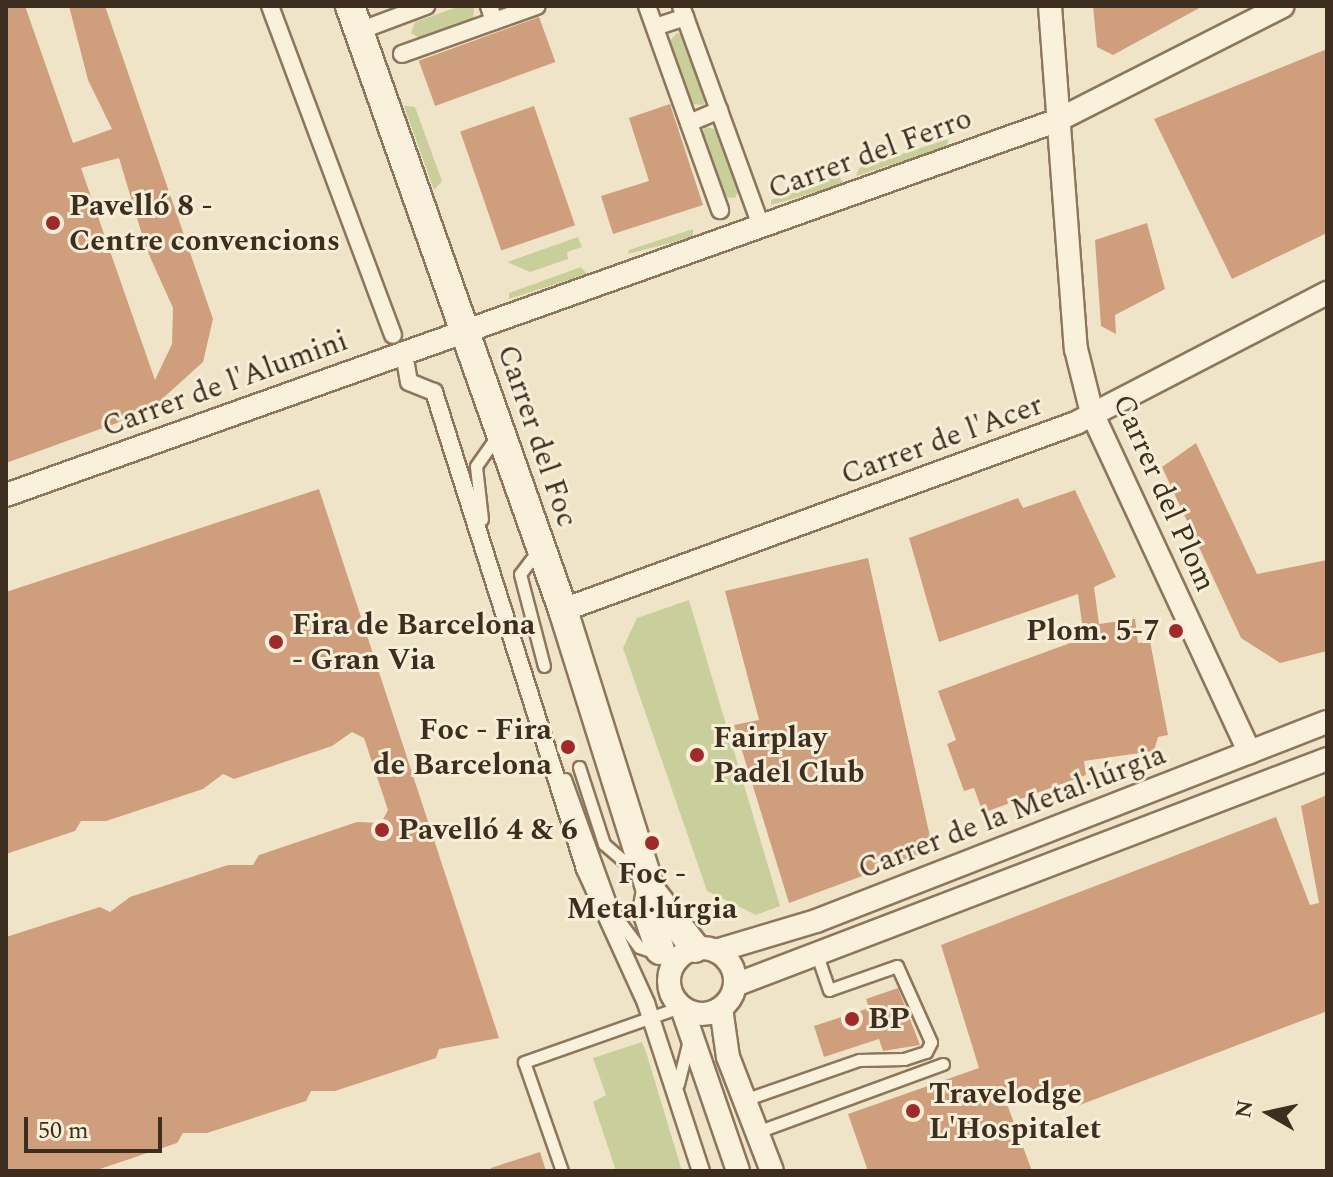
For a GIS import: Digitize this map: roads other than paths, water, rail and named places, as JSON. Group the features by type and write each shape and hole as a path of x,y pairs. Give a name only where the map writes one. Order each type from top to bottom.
{"street":[{"path":"270,6 393,333"},
{"path":"355,18 426,6"},
{"path":"402,54 492,14 537,6"},
{"path":"647,6 720,210"},
{"name":"Carrer del Plom","path":"1050,6 1056,121 1076,349 1092,413 1249,752"},
{"name":"Carrer del Ferro","path":"465,329 1056,121 1283,6"},
{"path":"655,27 683,11 761,226"},
{"name":"Carrer del Foc","path":"355,18 501,431 539,549 563,610 649,886 647,911 664,960"},
{"path":"689,123 719,110"},
{"name":"Carrer de l'Acer","path":"563,610 1020,446 1092,413 1327,293"},
{"name":"Carrer de l'Alumini","path":"6,495 465,329"},
{"path":"406,365 409,382 434,392 585,869 648,1012 701,1171"},
{"name":"Carrer de la Metal·lúrgia","path":"705,950 816,921 1327,722"},
{"name":"Carrer de la Metal·lúrgia","path":"735,985 815,949 1327,759"},
{"name":"Carrer del Foc","path":"649,886 705,950"},
{"path":"681,1008 702,1015 721,1008 735,985 731,965 705,950 664,960 738,1171"},
{"path":"721,1008 728,1057 772,1171"}],"lane":[{"path":"501,431 476,466 479,508 503,591 614,914 639,947 664,960"},
{"path":"539,549 520,574 544,666"},
{"path":"579,767 604,844 649,886"},
{"path":"744,1100 859,1060 884,1065 904,1059 926,1052 931,1042 897,966 829,990 815,949"},
{"path":"562,1171 524,1062 648,1012 681,1008"},
{"path":"690,1036 676,1072 709,1171"},
{"path":"757,1132 943,1064"}],"place":[{"name":"Pavelló 8 - Centre convencions","path":"53,223"},
{"name":"Plom. 5-7","path":"1176,631"},
{"name":"Fira de Barcelona - Gran Via","path":"276,642"},
{"name":"Foc - Fira de Barcelona","path":"568,747"},
{"name":"Fairplay Padel Club","path":"697,755"},
{"name":"Pavelló 4 & 6","path":"382,830"},
{"name":"Foc - Metal·lúrgia","path":"652,843"},
{"name":"BP","path":"852,1019"},
{"name":"Travelodge L'Hospitalet","path":"913,1111"}]}
